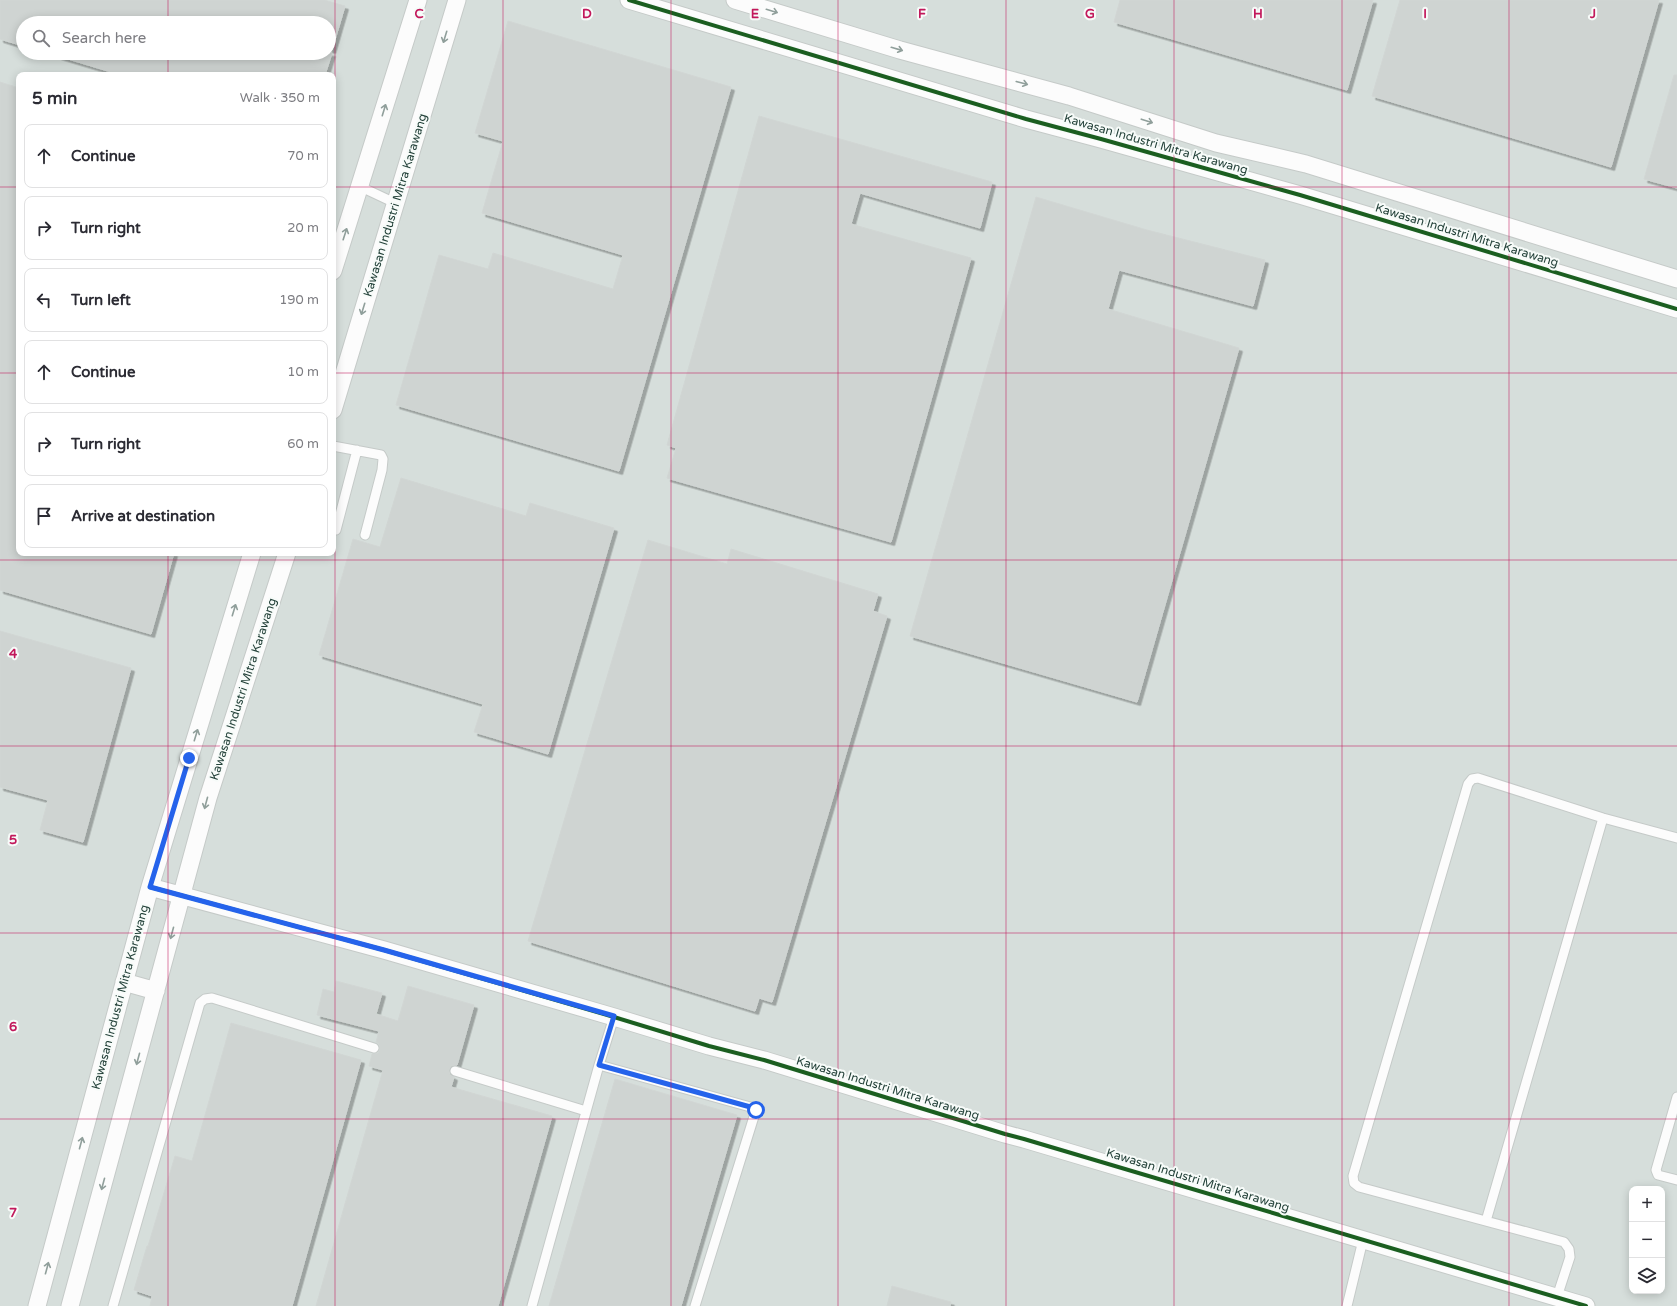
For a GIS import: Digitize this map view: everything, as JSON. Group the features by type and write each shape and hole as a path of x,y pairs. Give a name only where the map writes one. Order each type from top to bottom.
{"street":[{"path":"336,263 418,0"},
{"name":"Kawasan Industri Mitra Karawang","path":"336,400 457,0"},
{"name":"Kawasan Industri Mitra Karawang","path":"629,0 1026,119 1300,195 1677,309"},
{"name":"Kawasan Industri Mitra Karawang","path":"735,0 900,50 1069,96 1216,143 1306,164 1677,279"},
{"name":"Kawasan Industri Mitra Karawang","path":"37,1306 150,887 251,556"},
{"name":"Kawasan Industri Mitra Karawang","path":"70,1306 208,798 286,556"},
{"path":"150,887 182,896"},
{"name":"Kawasan Industri Mitra Karawang","path":"182,896 384,950 614,1016 709,1046 764,1060 1005,1134 1586,1306"},
{"path":"124,982 156,991"}],"lane":[{"path":"361,186 396,203"},
{"path":"336,446 381,455 383,459 382,470 365,535"},
{"path":"336,530 357,450"},
{"path":"1557,1297 1570,1257 1569,1249 1564,1242 1359,1186 1354,1183 1353,1176 1468,784 1472,779 1478,778 1603,818 1677,838"},
{"path":"1486,1221 1603,818"},
{"path":"113,1306 200,1003 205,999 212,998 374,1048"},
{"path":"532,1306 614,1016"},
{"path":"599,1065 754,1108 756,1110 695,1306"},
{"path":"455,1071 586,1111"},
{"path":"1677,1097 1656,1170 1658,1174 1677,1180"},
{"path":"1347,1306 1363,1240"}],"shaded area":[{"path":"0,0 1677,0 1677,1306 0,1306"}],"building":[{"path":"0,0 324,0 345,6 336,36 336,16 16,16 16,44 0,39"},
{"path":"1120,0 1373,0 1347,90 1114,22"},
{"path":"1400,0 1659,0 1611,167 1372,96"},
{"path":"508,21 731,87 619,471 396,405 439,255 488,269 493,253 613,289 623,255 482,213 503,141 475,133"},
{"path":"71,60 330,60 326,72 111,72"},
{"path":"1674,75 1677,75 1677,188 1644,179"},
{"path":"0,82 16,87 16,556 173,556 151,634 0,590"},
{"path":"759,116 992,182 980,228 860,193 851,224 971,258 891,542 667,478 676,448 667,445"},
{"path":"1036,197 1147,230 1265,260 1253,306 1119,270 1108,309 1239,348 1137,702 910,636"},
{"path":"401,478 526,516 530,503 614,528 548,754 474,732 483,704 319,655 353,539 380,547"},
{"path":"648,540 727,564 731,549 878,594 873,611 887,616 772,1002 759,998 755,1011 528,941"},
{"path":"0,631 131,668 83,842 40,830 48,800 0,787"},
{"path":"336,981 382,993 376,1014 398,1021 408,986 474,1005 457,1065 451,1066 449,1070 450,1075 454,1077 451,1087 552,1116 498,1306 316,1306 383,1070 369,1066 372,1054 378,1053 380,1049 379,1044 376,1042 379,1031 317,1015 323,989 334,992"},
{"path":"231,1023 361,1060 292,1306 150,1306 152,1296 134,1290 175,1156 192,1161"},
{"path":"615,1079 737,1115 681,1306 549,1306"},
{"path":"892,1286 951,1302 950,1306 887,1306"}],"cycle path":[{"path":"629,0 1026,119 1300,195 1677,309"},
{"path":"150,887 384,950 709,1046 764,1060 1005,1134 1586,1306"}],"route":[{"path":"189,758 150,887 384,950 614,1016 599,1065 754,1108 756,1110"}]}
